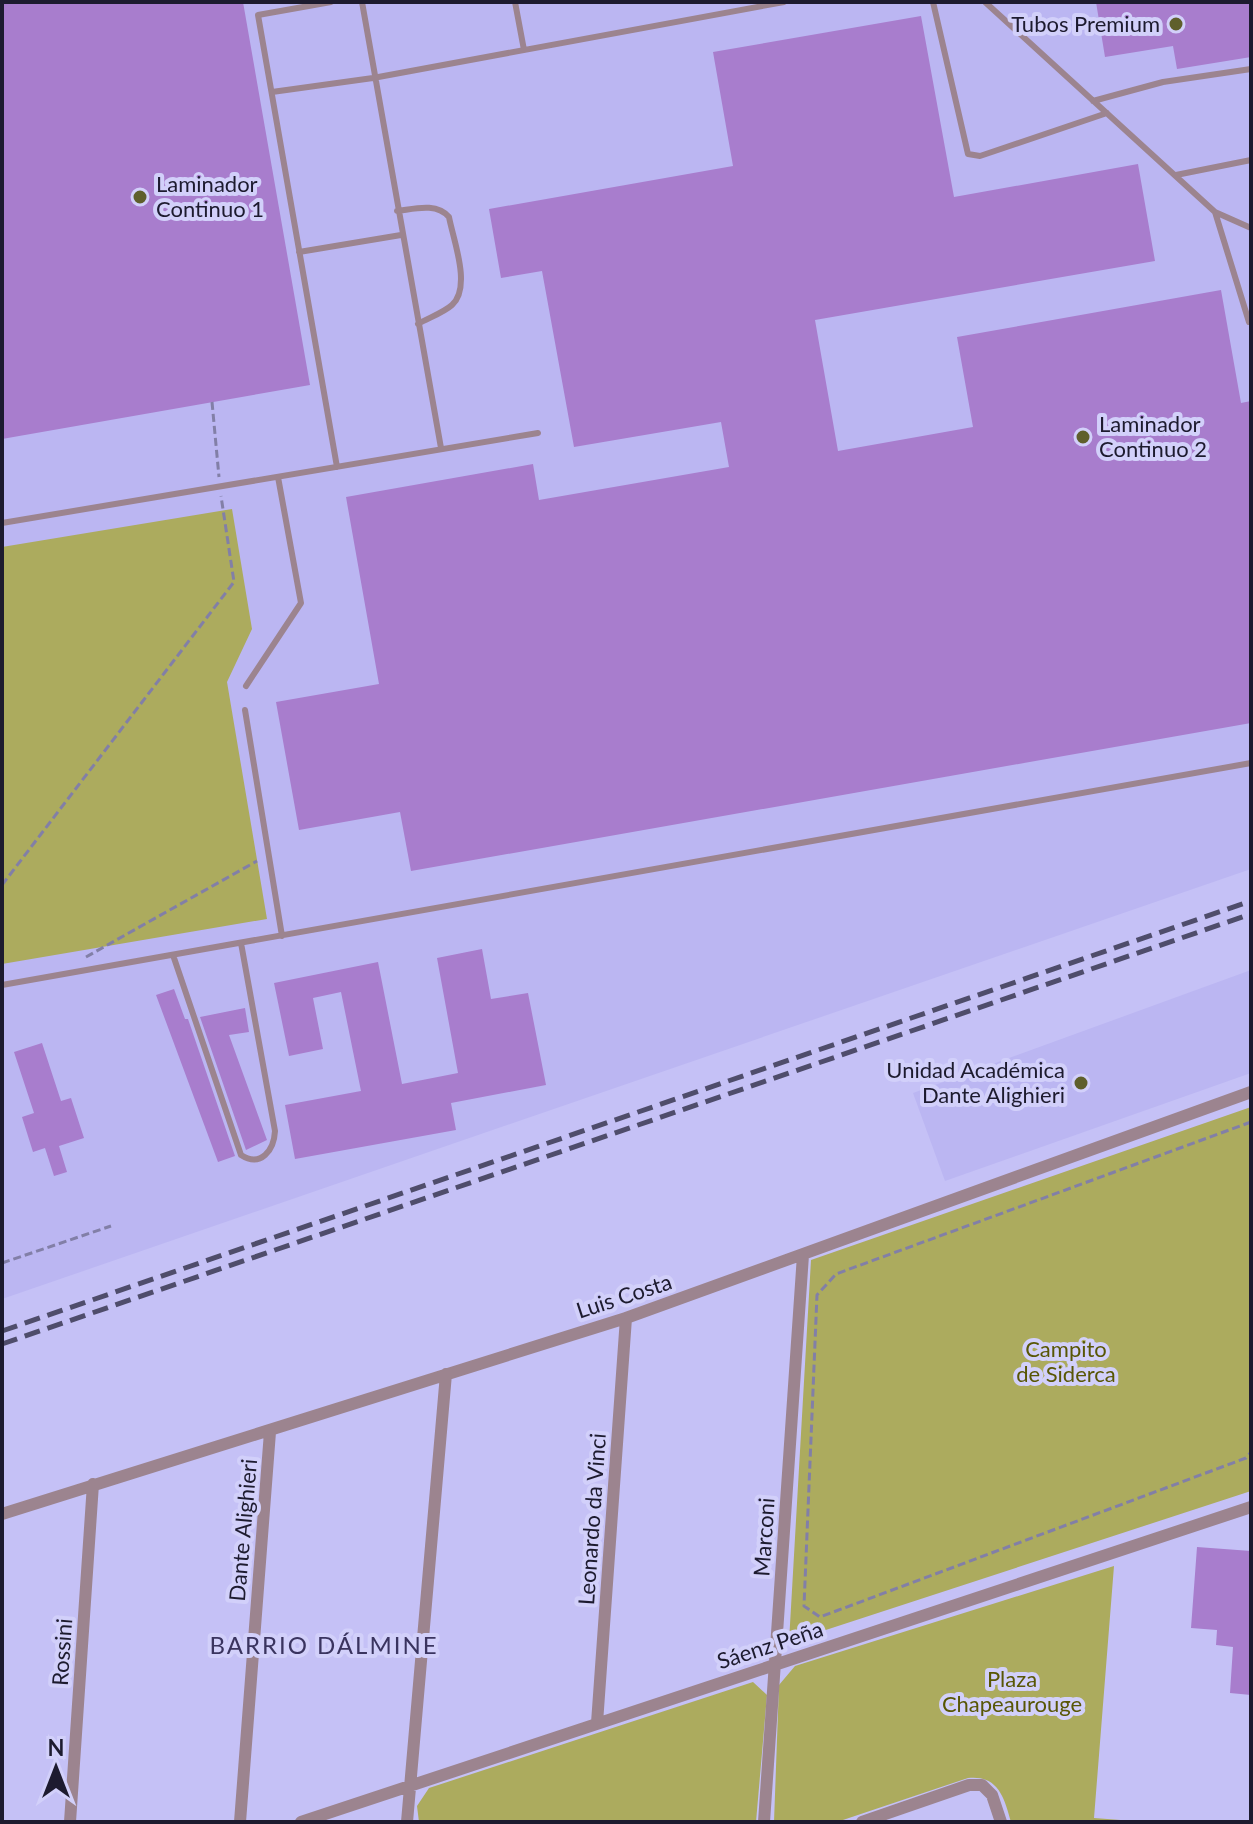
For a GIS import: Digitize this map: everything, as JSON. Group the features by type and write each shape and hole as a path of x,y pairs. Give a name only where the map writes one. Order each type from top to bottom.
{"street":[{"name":"Luis Costa","path":"2,1514 626,1318 1251,1092"},
{"name":"Marconi","path":"764,1822 803,1255"},
{"name":"Leonardo da Vinci","path":"597,1723 626,1318"},
{"path":"407,1822 446,1374"},
{"name":"Dante Alighieri","path":"240,1822 270,1432"},
{"name":"Rossini","path":"70,1822 93,1484"},
{"name":"Sáenz Peña","path":"301,1822 409,1789 597,1723 1251,1507"},
{"path":"862,1822 969,1785 982,1785 992,1795 1001,1822"}],"lane":[{"path":"331,2 258,15 337,467"},
{"path":"362,2 373,78 441,448"},
{"path":"515,2 524,50"},
{"path":"272,92 373,78 784,2"},
{"path":"933,2 968,154 980,156 1107,113"},
{"path":"985,2 1215,212 1251,228"},
{"path":"1093,101 1163,82 1251,69"},
{"path":"1175,175 1251,160"},
{"path":"397,211 432,208 443,211 449,217 460,293 453,305 418,324"},
{"path":"1215,212 1249,322"},
{"path":"299,252 401,235"},
{"path":"2,523 538,433"},
{"path":"246,686 301,603 278,477"},
{"path":"245,710 282,936"},
{"path":"2,985 1251,763"},
{"path":"173,955 241,1155 257,1159 269,1154 274,1146 275,1131 241,943"}],"path":[{"path":"2,885 234,582 219,486 212,402"},
{"path":"78,961 268,855"},
{"path":"1251,1122 836,1274 826,1283 817,1295 804,1606 820,1617 1246,1458 1251,1452"},
{"path":"2,1263 111,1226"}],"shaded area":[{"path":"2,2 1251,2 1251,869 2,1299"},
{"name":"Unidad Académica Dante Alighieri","path":"1251,970 1251,1073 945,1181 913,1093"}],"green space":[{"path":"232,509 252,629 227,682 267,919 2,964 2,547"},
{"name":"Campito de Siderca","path":"1251,1107 1251,1491 789,1642 811,1260"},
{"name":"Plaza Chapeaurouge","path":"1114,1566 1094,1818 1147,1822 1011,1822 1006,1804 993,1784 968,1778 837,1822 774,1822 779,1685 795,1666"},
{"path":"753,1682 767,1695 756,1822 419,1822 417,1806 429,1788"}],"building":[{"name":"Laminador Continuo 1","path":"2,2 243,2 310,385 2,439"},
{"name":"Tubos Premium","path":"1096,2 1251,2 1251,57 1177,69 1173,46 1105,57"},
{"name":"Laminador Continuo 2","path":"921,16 954,197 1138,164 1155,261 815,320 838,451 973,427 957,337 1221,290 1241,403 1251,401 1251,723 411,871 400,812 299,830 276,702 379,684 346,497 533,464 539,500 729,467 721,422 574,447 542,271 501,278 489,209 733,166 713,52"},
{"path":"482,949 491,999 528,993 546,1085 451,1103 456,1130 295,1159 285,1105 361,1091 341,992 313,998 323,1049 289,1056 274,983 378,962 402,1084 458,1073 437,958"},
{"path":"174,989 185,1019 188,1019 235,1156 218,1162 156,995"},
{"path":"245,1008 249,1032 229,1035 267,1140 246,1150 200,1017"},
{"path":"42,1043 61,1101 71,1098 84,1138 59,1146 67,1172 54,1176 45,1148 33,1152 22,1117 34,1113 14,1052"},
{"path":"1197,1547 1251,1551 1251,1695 1230,1693 1233,1647 1216,1645 1217,1630 1191,1628"}],"railway":[{"path":"2,1331 1251,901"},
{"path":"2,1344 1251,914"}],"place":[{"name":"Tubos Premium","path":"1176,24"},
{"name":"Laminador Continuo 1","path":"140,197"},
{"name":"Laminador Continuo 2","path":"1083,437"},
{"name":"Unidad Académica Dante Alighieri","path":"1081,1083"}],"district":[{"name":"BARRIO DÁLMINE","path":"324,1646"}]}
